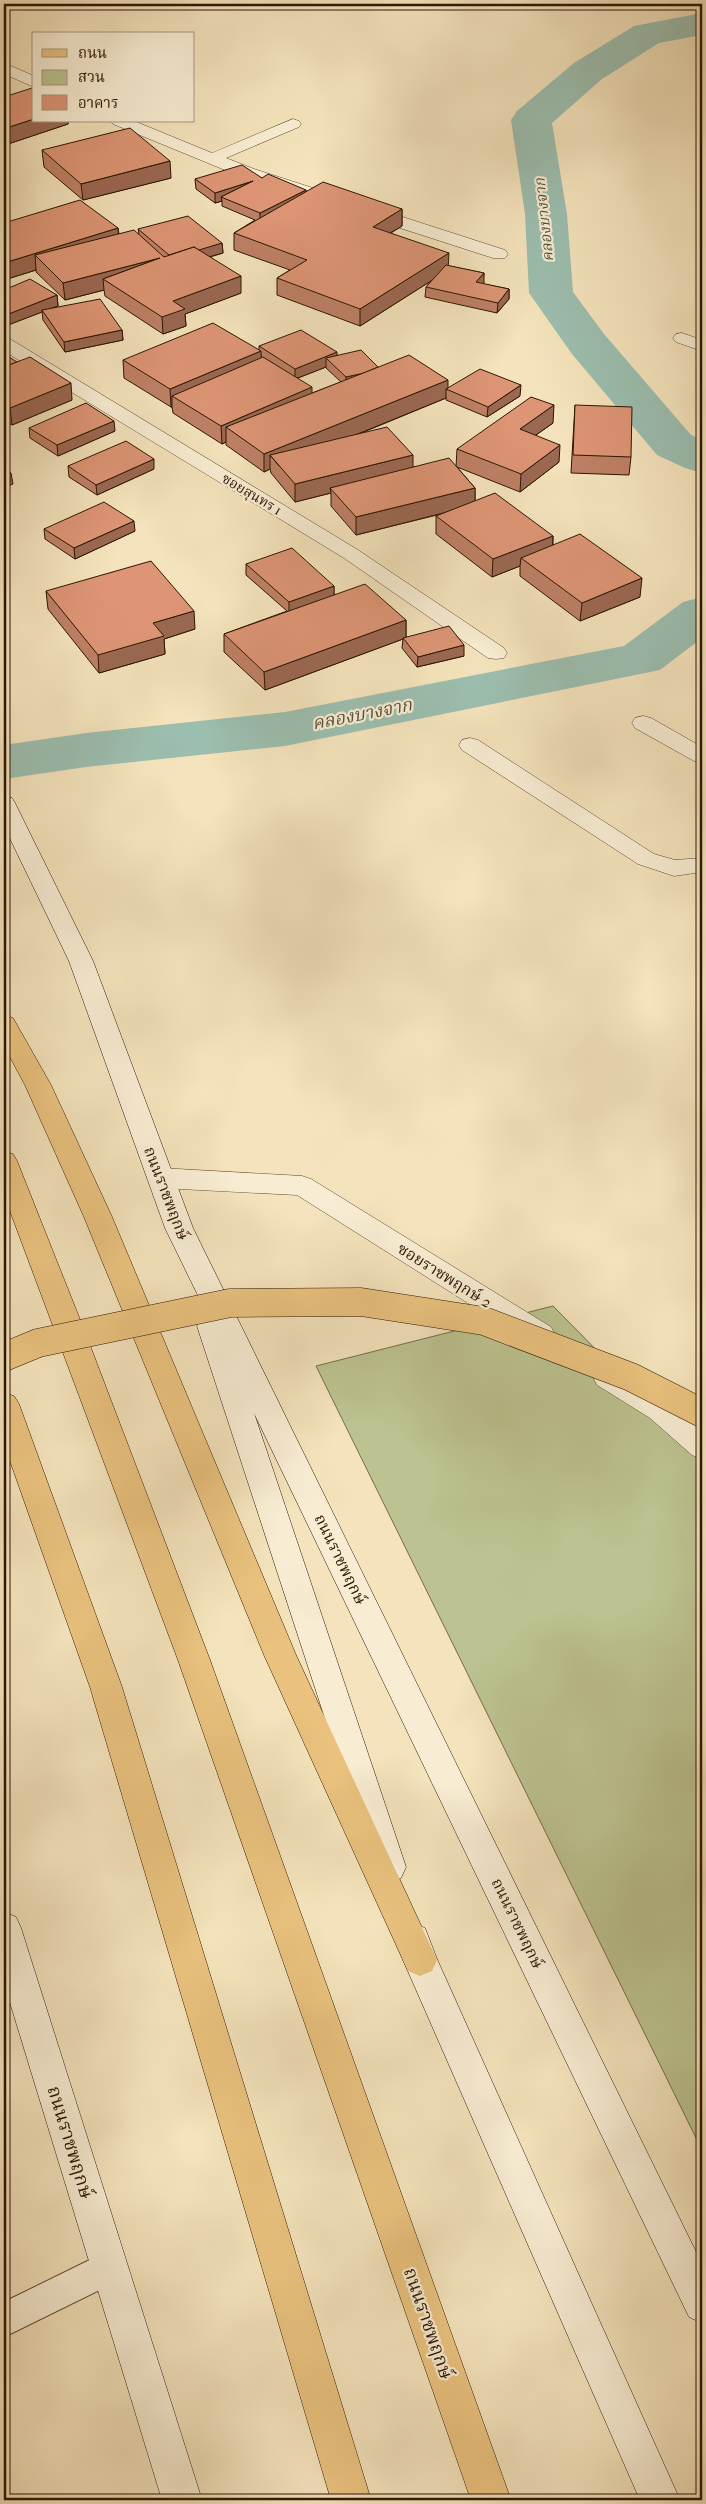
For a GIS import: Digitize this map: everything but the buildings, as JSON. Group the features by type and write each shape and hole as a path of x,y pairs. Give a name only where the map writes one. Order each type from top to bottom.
{"main road":[{"path":"4,68 32,81"},
{"path":"122,122 248,174 499,254"},
{"path":"213,158 292,124"},
{"path":"682,338 702,346"},
{"name":"ซอยสุนทร 1","path":"4,343 352,554 496,653"},
{"path":"643,724 702,756"},
{"path":"470,745 646,859 674,868 702,865"},
{"name":"ถนนราชพฤกษ์","path":"4,803 81,961 179,1228 702,2304"},
{"path":"4,1024 38,1085 98,1216 280,1655 420,1960 660,2500"},
{"name":"ถนนราชพฤกษ์","path":"4,1161 169,1595 492,2500"},
{"name":"ซอยราชพฤกษ์ 2","path":"160,1178 302,1186 660,1410 702,1447"},
{"path":"179,1228 420,1960"},
{"path":"4,1357 38,1342 230,1304 361,1302 484,1321 631,1377 702,1413"},
{"path":"4,1404 106,1687 351,2500"},
{"name":"ถนนราชพฤกษ์","path":"4,1928 182,2500"}],"lane":[{"path":"4,2320 110,2267"}],"green space":[{"path":"553,1306 702,1457 702,2150 316,1366"}],"waterway":[{"name":"คลองบางจาก","path":"702,24 647,34 588,71 531,120 546,214 551,293 588,344 674,445 702,458"},
{"name":"คลองบางจาก","path":"4,762 86,750 285,729 641,659 702,613"}]}
